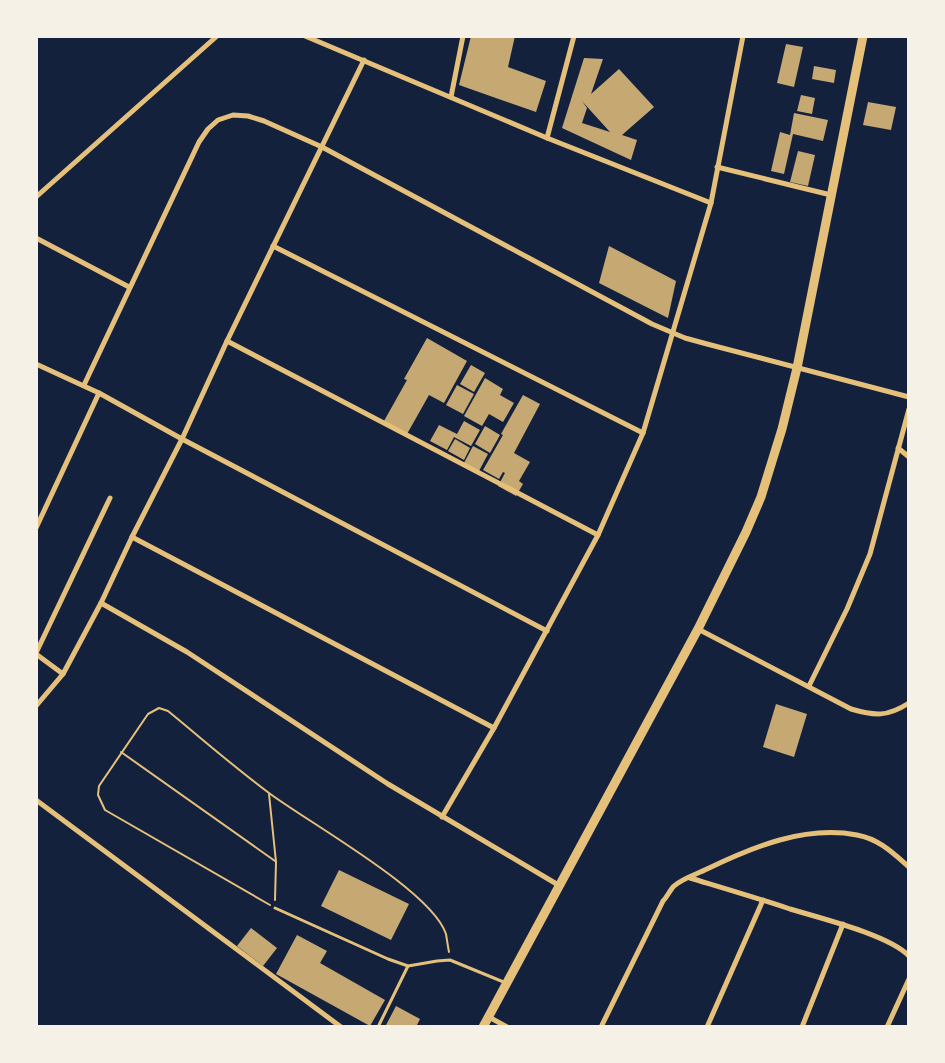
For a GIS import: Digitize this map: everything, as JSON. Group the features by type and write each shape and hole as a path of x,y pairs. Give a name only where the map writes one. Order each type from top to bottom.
{"highway":[{"path":"483,1027 698,629 761,497 797,368 863,36"}],"street":[{"path":"36,197 217,36"},
{"path":"305,36 711,203"},
{"path":"451,97 463,36"},
{"path":"547,138 574,36"},
{"path":"442,817 494,728 598,535 643,433 711,203 743,36"},
{"path":"36,706 63,674 101,603 364,60"},
{"path":"84,385 199,142 218,120 233,115 248,116 322,147 615,305 673,332 707,344 909,397"},
{"path":"717,167 831,195"},
{"path":"36,238 129,287"},
{"path":"273,246 643,433"},
{"path":"227,341 598,535"},
{"path":"36,364 84,385 547,631"},
{"path":"36,528 99,393"},
{"path":"809,686 870,554 909,409"},
{"path":"898,448 909,457"},
{"path":"63,674 36,654 110,498"},
{"path":"132,537 494,728"},
{"path":"101,603 187,652 442,817 560,886"},
{"path":"698,629 851,709 872,715 889,713 909,703"},
{"path":"36,800 341,1027"},
{"path":"601,1027 663,901 674,886 689,877 772,842 830,832 859,835 881,843 909,867"},
{"path":"689,877 843,924 888,942 909,956"},
{"path":"707,1027 763,900"},
{"path":"802,1027 843,924"},
{"path":"887,1027 909,979"},
{"path":"489,1017 507,1027"}],"lane":[{"path":"275,908 408,966 450,960 506,983"},
{"path":"378,1027 408,966"}],"path":[{"path":"269,794 276,862 275,908 105,810 98,795 99,786 148,714 159,708 168,711 269,794 394,878 426,907 445,933 450,960"},
{"path":"121,752 276,862"}],"building":[{"path":"471,36 515,36 508,67 546,81 536,112 459,85"},
{"path":"786,44 803,47 794,87 777,83"},
{"path":"584,58 603,59 591,94 619,69 654,107 622,135 637,140 631,160 562,128","holes":["582,101 610,132 582,123 587,108"]},
{"path":"814,66 836,70 834,83 812,79"},
{"path":"801,95 815,98 812,114 797,111"},
{"path":"868,102 896,107 891,130 863,125"},
{"path":"794,113 828,120 823,141 793,134 784,174 771,171 780,132 790,135"},
{"path":"798,151 815,155 808,186 790,182"},
{"path":"609,246 676,281 668,318 599,283"},
{"path":"427,338 467,361 444,403 429,395 407,434 384,421"},
{"path":"471,365 485,373 474,392 460,384"},
{"path":"485,378 503,389 500,395 514,403 503,422 489,414 482,426 464,416"},
{"path":"457,385 474,394 463,414 446,405"},
{"path":"523,395 540,404 514,453 530,462 519,481 523,484 516,496 498,486 505,473 499,479 483,470"},
{"path":"464,421 480,430 471,446 454,437 447,450 430,441 439,425 457,434"},
{"path":"485,426 500,435 490,453 475,444"},
{"path":"455,439 470,448 464,460 448,451"},
{"path":"473,446 488,454 479,471 464,463"},
{"path":"776,704 807,714 794,757 763,747"},
{"path":"339,870 409,904 391,940 321,906"},
{"path":"251,928 277,948 263,966 237,946"},
{"path":"297,935 327,951 320,963 385,1000 370,1026 276,974"},
{"path":"396,1006 420,1019 416,1027 385,1027"}]}
